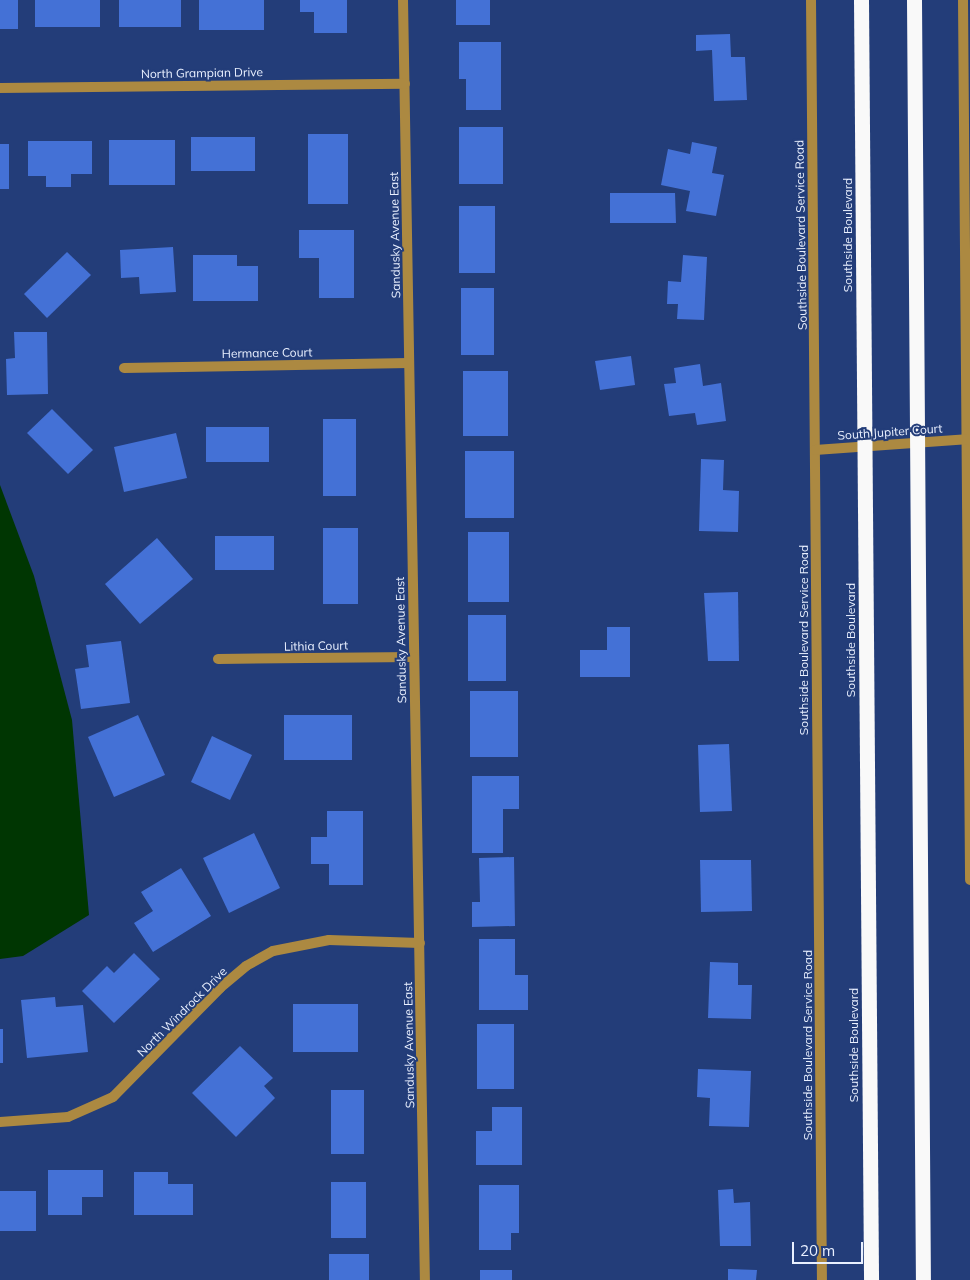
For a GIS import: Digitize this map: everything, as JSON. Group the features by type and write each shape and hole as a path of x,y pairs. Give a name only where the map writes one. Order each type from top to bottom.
{"highway":[{"name":"Southside Boulevard","path":"861,0 871,1280"},
{"path":"914,0 924,1280"}],"street":[{"name":"Sandusky Avenue East","path":"403,0 420,943 424,1280"},
{"name":"Southside Boulevard Service Road","path":"811,0 822,1280"},
{"path":"963,0 967,83 970,880"},
{"name":"North Grampian Drive","path":"0,88 404,84"},
{"name":"Hermance Court","path":"124,368 409,363"},
{"name":"South Jupiter Court","path":"815,450 968,439"},
{"name":"Lithia Court","path":"218,659 414,657"},
{"name":"North Windrock Drive","path":"0,1122 68,1117 112,1097 220,988 246,966 273,951 330,940 420,943"}],"shaded area":[{"path":"0,485 34,576 72,720 89,915 23,956 0,959"}],"building":[{"path":"0,0 18,0 18,29 0,29"},
{"path":"35,0 100,0 100,27 35,27"},
{"path":"119,0 181,0 181,27 119,27"},
{"path":"199,0 264,0 264,30 199,30"},
{"path":"300,0 347,0 347,33 314,33 314,12 300,12"},
{"path":"456,0 490,0 490,25 456,25"},
{"path":"730,34 731,57 745,57 747,100 714,101 712,50 696,51 696,35"},
{"path":"459,42 501,42 501,110 466,110 466,79 459,79"},
{"path":"459,127 503,127 503,184 459,184"},
{"path":"308,134 348,134 348,204 308,204"},
{"path":"191,137 255,137 255,171 191,171"},
{"path":"109,140 175,140 175,185 109,185"},
{"path":"28,141 92,141 92,174 71,174 71,187 46,187 46,176 28,176"},
{"path":"692,142 717,147 712,173 724,175 716,216 686,211 690,191 661,185 668,149 690,154"},
{"path":"0,144 9,144 9,189 0,189"},
{"path":"610,193 675,193 676,223 610,223"},
{"path":"459,206 495,206 495,273 459,273"},
{"path":"299,230 354,230 354,298 319,298 319,258 299,258"},
{"path":"173,247 176,292 140,294 139,277 121,278 120,250"},
{"path":"67,252 91,275 47,318 24,294"},
{"path":"193,255 237,255 237,266 258,266 258,301 193,301"},
{"path":"683,255 707,257 704,320 677,319 678,304 667,304 668,281 681,282"},
{"path":"461,288 494,288 494,355 461,355"},
{"path":"14,332 47,332 48,394 7,395 6,359 15,358"},
{"path":"631,356 635,385 600,390 595,361"},
{"path":"700,364 703,386 721,383 726,421 697,425 695,413 669,416 664,384 676,383 674,368"},
{"path":"463,371 508,371 508,436 463,436"},
{"path":"52,409 93,450 68,474 27,433"},
{"path":"323,419 356,419 356,496 323,496"},
{"path":"206,427 269,427 269,462 206,462"},
{"path":"176,433 187,478 124,492 114,447"},
{"path":"465,451 514,451 514,518 465,518"},
{"path":"701,459 724,460 723,490 739,491 738,532 699,531"},
{"path":"323,528 358,528 358,604 323,604"},
{"path":"468,532 509,532 509,602 468,602"},
{"path":"215,536 274,536 274,570 215,570"},
{"path":"157,538 193,579 140,624 105,584"},
{"path":"738,592 739,661 708,661 704,593"},
{"path":"468,615 506,615 506,681 468,681"},
{"path":"607,627 630,627 630,677 580,677 580,650 607,650"},
{"path":"121,641 130,703 81,709 75,669 89,667 86,645"},
{"path":"470,691 518,691 518,757 470,757"},
{"path":"138,715 165,775 114,797 88,737"},
{"path":"284,715 352,715 352,760 284,760"},
{"path":"212,736 252,755 230,800 191,782"},
{"path":"729,744 732,811 700,812 698,745"},
{"path":"472,776 519,776 519,809 503,809 503,853 472,853"},
{"path":"327,811 363,811 363,885 329,885 329,864 311,864 311,837 327,837"},
{"path":"254,833 280,888 229,913 203,858"},
{"path":"514,857 515,926 472,927 472,902 480,902 479,858"},
{"path":"700,860 751,860 752,911 701,912"},
{"path":"181,868 211,916 153,952 134,923 153,911 141,892"},
{"path":"479,939 515,939 515,975 528,975 528,1010 479,1010"},
{"path":"134,953 160,979 114,1023 82,991 107,966 114,973"},
{"path":"710,962 738,963 738,985 752,985 751,1019 708,1018"},
{"path":"55,997 56,1007 83,1005 88,1052 27,1058 21,1000"},
{"path":"293,1004 358,1004 358,1052 293,1052"},
{"path":"477,1024 514,1024 514,1089 477,1089"},
{"path":"0,1029 3,1029 3,1063 0,1063"},
{"path":"240,1046 273,1078 264,1086 275,1098 236,1137 192,1093"},
{"path":"698,1069 751,1071 749,1127 709,1126 710,1098 697,1097"},
{"path":"331,1090 364,1090 364,1154 331,1154"},
{"path":"492,1107 522,1107 522,1165 476,1165 476,1131 492,1131"},
{"path":"48,1170 103,1170 103,1197 82,1197 82,1215 48,1215"},
{"path":"134,1172 168,1172 168,1184 193,1184 193,1215 134,1215"},
{"path":"331,1182 366,1182 366,1238 331,1238"},
{"path":"479,1185 519,1185 519,1233 511,1233 511,1250 479,1250"},
{"path":"733,1189 734,1203 750,1202 751,1246 720,1246 718,1190"},
{"path":"0,1191 36,1191 36,1231 0,1231"},
{"path":"329,1254 369,1254 369,1280 329,1280"},
{"path":"728,1269 757,1270 756,1280 728,1280"},
{"path":"480,1270 512,1270 512,1280 480,1280"}]}
